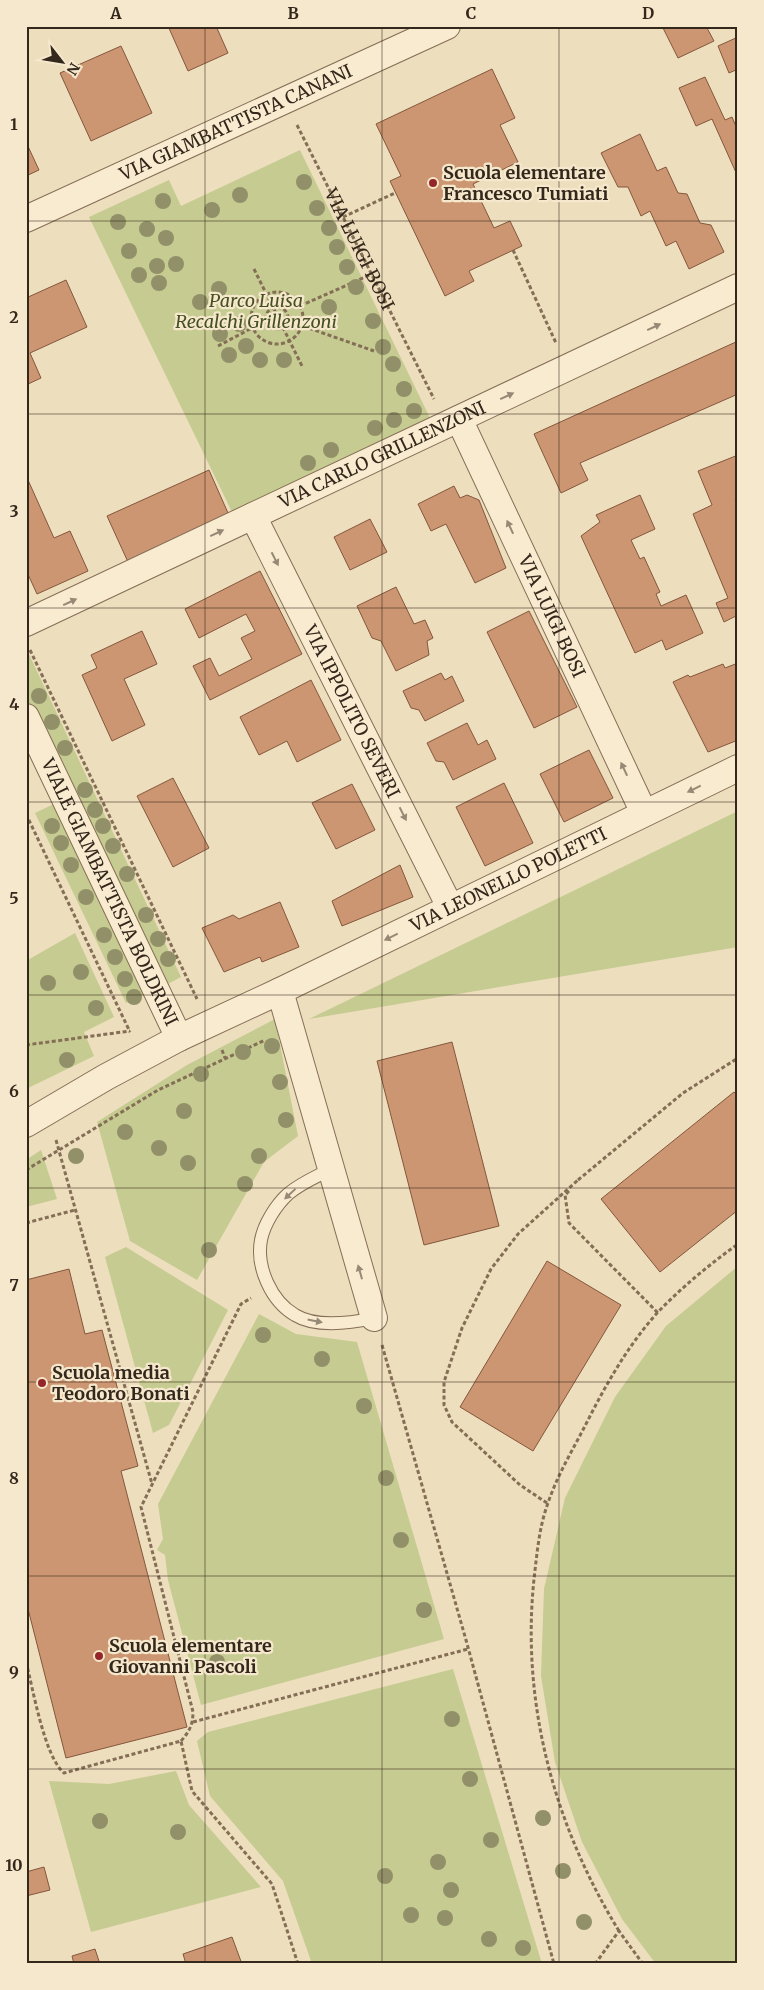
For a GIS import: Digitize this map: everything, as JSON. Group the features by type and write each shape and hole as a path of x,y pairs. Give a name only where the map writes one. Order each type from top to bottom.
{"street":[{"name":"VIA GIAMBATTISTA CANANI","path":"26,219 447,26"},
{"name":"VIA CARLO GRILLENZONI","path":"26,623 738,287"},
{"name":"VIA LUIGI BOSI","path":"453,422 644,813"},
{"name":"VIA IPPOLITO SEVERI","path":"253,516 450,907"},
{"name":"VIALE GIAMBATTISTA BOLDRINI","path":"26,718 179,1038"},
{"name":"VIA LEONELLO POLETTI","path":"26,1124 106,1076 179,1038 280,991 738,768"},
{"path":"280,991 374,1318"}],"lane":[{"path":"331,1169 304,1182 287,1195 267,1223 261,1239 260,1257 269,1288 282,1305 296,1316 316,1322 338,1324 374,1318"}],"path":[{"name":"VIA LUIGI BOSI","path":"284,100 372,274 453,422"},
{"path":"343,216 396,192"},
{"path":"513,250 567,368"},
{"path":"254,269 303,368"},
{"path":"300,306 372,274"},
{"path":"280,292 289,294 296,299 303,310 303,326 299,334 290,342 281,345 266,342 258,337 252,328 250,319 254,305 262,296 267,294 280,292"},
{"path":"273,308 282,308 288,316 288,321 282,328 275,329 267,322 268,313 273,308"},
{"path":"303,326 374,351"},
{"path":"218,346 252,328"},
{"path":"26,642 226,1058"},
{"path":"26,814 142,1057"},
{"path":"26,1170 158,1090 290,1028"},
{"path":"26,1045 130,1030"},
{"path":"548,1503 520,1485 452,1422 444,1405 444,1382 462,1328 491,1270 518,1234 578,1180 683,1093 738,1058"},
{"path":"56,1140 152,1484"},
{"path":"578,1180 565,1195 569,1223 658,1312"},
{"path":"26,1223 75,1210"},
{"path":"644,1964 619,1931 600,1901 562,1816 547,1764 536,1713 530,1649 531,1608 538,1544 548,1503 596,1403 636,1339 658,1312 686,1286 738,1244"},
{"path":"26,1662 48,1746 58,1768 64,1773 181,1741 189,1732 193,1722 193,1712 141,1507 241,1304 269,1288"},
{"path":"389,1371 468,1649 554,1964"},
{"path":"193,1722 468,1649"},
{"path":"181,1741 192,1791 272,1884 298,1964"},
{"path":"595,1964 619,1931"}],"green space":[{"name":"Parco Luisa Recalchi Grillenzoni","path":"300,150 430,418 232,512 89,217 169,180 181,206"},
{"path":"27,650 181,977 162,987 26,705"},
{"path":"56,803 147,993 126,1003 35,813"},
{"path":"738,811 738,947 309,1019"},
{"path":"75,933 114,1017 84,1032 94,1056 26,1089 26,961"},
{"path":"275,1019 298,1136 264,1162 197,1280 130,1241 97,1122 187,1065"},
{"path":"41,1150 57,1199 26,1207 26,1160"},
{"path":"126,1247 228,1310 169,1425 153,1433 105,1257"},
{"path":"738,1266 738,1964 656,1964 622,1919 582,1842 555,1762 541,1676 544,1589 565,1498 615,1397 666,1326"},
{"path":"259,1314 296,1334 357,1342 444,1639 201,1705 168,1580 165,1555 157,1550 163,1539 158,1504"},
{"path":"453,1669 542,1964 312,1964 283,1881 210,1796 197,1741 208,1732"},
{"path":"176,1771 189,1805 261,1887 91,1932 49,1781 109,1784"}],"building":[{"path":"168,26 216,26 228,53 188,71"},
{"path":"662,26 710,26 707,28 714,41 678,58"},
{"path":"738,37 738,69 729,73 718,46"},
{"path":"121,46 152,113 91,141 60,73"},
{"name":"Scuola elementare Francesco Tumiati","path":"492,69 515,118 500,125 518,162 473,184 494,228 510,221 522,246 469,271 474,281 445,296 390,181 401,176 376,124"},
{"path":"705,77 725,120 732,117 738,131 738,177 712,119 696,126 679,88"},
{"path":"640,134 657,171 666,167 678,193 687,194 700,223 711,225 724,252 689,269 676,241 666,246 650,211 641,216 628,187 618,187 601,153"},
{"path":"26,142 39,170 26,176"},
{"path":"66,280 87,327 30,353 41,378 26,385 26,298"},
{"path":"738,341 738,394 580,463 588,480 561,493 534,434"},
{"path":"738,455 738,499 735,500 738,507 738,615 724,622 716,603 728,598 693,514 712,505 698,471"},
{"path":"209,470 228,513 128,562 107,516"},
{"path":"28,480 54,538 70,531 88,571 37,594 26,570 26,481"},
{"path":"454,486 460,498 467,495 479,500 506,568 475,583 446,524 431,531 418,504"},
{"path":"640,495 655,529 631,540 640,559 644,557 660,592 656,594 661,606 686,595 703,633 666,650 662,640 635,653 581,536 600,522 596,515"},
{"path":"370,519 387,552 350,570 334,537"},
{"path":"260,571 302,654 210,700 193,666 210,658 219,676 252,659 241,638 255,631 246,614 199,638 185,609"},
{"path":"396,587 414,624 425,620 433,638 427,641 429,655 396,671 381,641 372,638 357,606"},
{"path":"529,611 577,707 534,728 487,632"},
{"path":"142,631 157,664 124,679 145,725 112,741 82,675 97,668 91,655"},
{"path":"738,663 738,740 708,752 673,682 688,675 690,677 723,664 725,668"},
{"path":"441,673 445,680 452,676 464,701 425,721 419,710 411,708 403,691"},
{"path":"311,680 341,740 297,762 287,741 259,755 240,717"},
{"path":"467,723 478,745 487,740 496,759 453,780 444,762 436,761 427,743"},
{"path":"589,750 613,798 564,822 540,774"},
{"path":"173,778 209,848 173,867 137,796"},
{"path":"504,783 533,843 485,866 456,807"},
{"path":"352,784 375,830 336,849 312,803"},
{"path":"400,865 413,897 342,926 332,901"},
{"path":"280,902 299,947 262,962 260,957 224,972 202,928 233,915 239,919"},
{"path":"452,1042 499,1226 424,1245 377,1061"},
{"path":"734,1092 738,1096 738,1210 660,1272 601,1199"},
{"path":"547,1261 621,1305 533,1451 460,1407"},
{"path":"69,1269 85,1334 102,1330 138,1466 121,1471 187,1727 66,1758 26,1601 26,1280"},
{"path":"44,1867 50,1890 26,1896 26,1872"},
{"path":"232,1937 242,1964 186,1964 183,1954"},
{"path":"95,1949 100,1964 74,1964 72,1956"}],"place":[{"name":"Scuola elementare Francesco Tumiati","path":"433,183"},
{"name":"Scuola media Teodoro Bonati","path":"42,1383"},
{"name":"Scuola elementare Giovanni Pascoli","path":"99,1656"}]}
